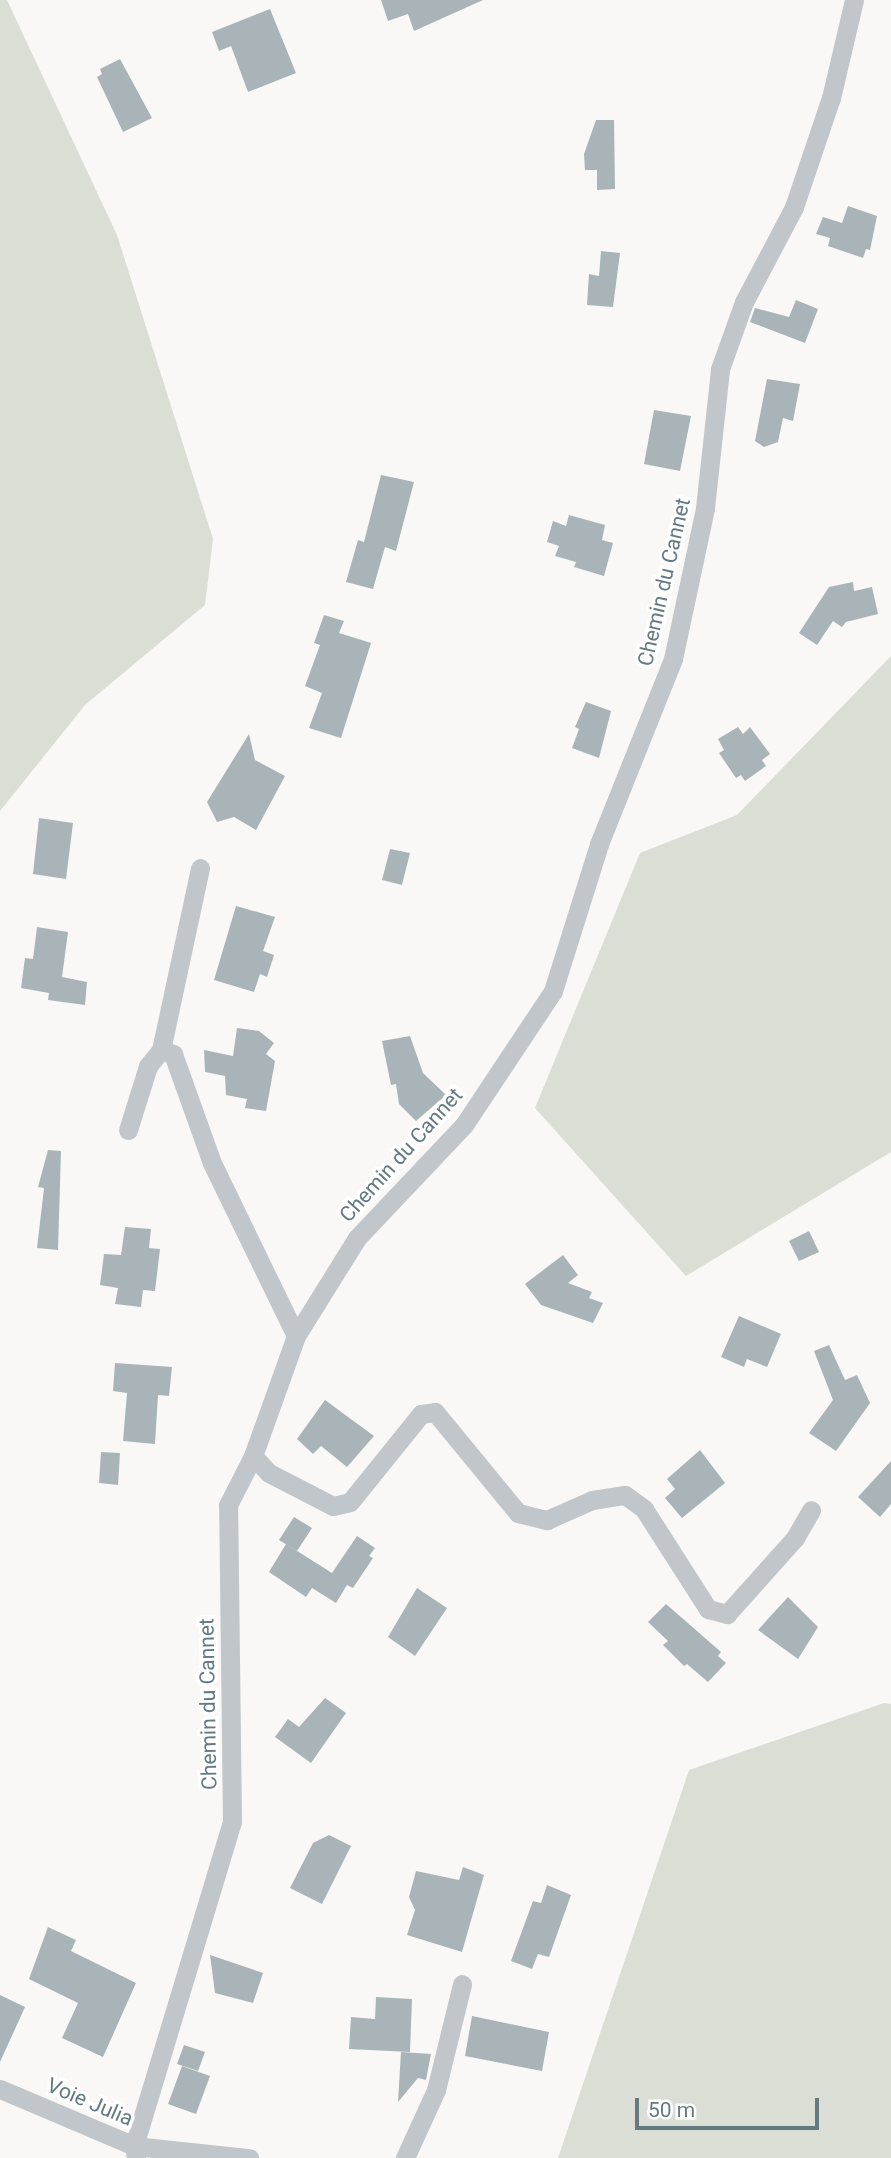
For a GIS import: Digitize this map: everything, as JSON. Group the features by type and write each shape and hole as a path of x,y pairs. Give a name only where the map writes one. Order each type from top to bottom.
{"street":[{"name":"Chemin du Cannet","path":"135,2152 232,1822 228,1505 253,1456 296,1336 357,1238 464,1125 553,991 599,844 673,659 705,508 720,369 744,302 794,207 831,98 854,0"},
{"path":"128,1130 148,1066 161,1050 201,868"},
{"path":"161,1050 173,1054 212,1163 296,1336"},
{"path":"253,1456 269,1473 333,1506 350,1502 421,1414 435,1412 517,1513 547,1520 592,1500 625,1495 644,1508 708,1609 727,1614 795,1538 811,1510"},
{"path":"405,2158 436,2090 462,1984"},
{"name":"Voie Julia","path":"0,2090 135,2152 249,2158"}],"shaded area":[{"path":"0,0 7,0 117,235 213,539 205,605 85,705 0,811"},
{"path":"891,656 891,1152 686,1276 535,1108 640,853 737,815"},
{"path":"884,1703 891,1704 891,2158 558,2158 689,1770"}],"building":[{"path":"381,0 483,0 414,31 408,14 388,21"},
{"path":"270,9 296,73 248,92 231,46 219,51 212,32"},
{"path":"120,59 152,118 123,132 97,77 102,74 100,69"},
{"path":"596,120 614,120 615,189 597,190 597,170 585,170 584,154"},
{"path":"848,206 877,216 870,250 866,249 863,258 828,246 830,238 816,234 823,217 842,223"},
{"path":"601,251 620,253 613,307 587,305 589,274 599,276"},
{"path":"796,300 818,309 805,343 750,322 755,308 789,317"},
{"path":"767,379 800,384 793,421 783,418 778,442 764,447 755,441"},
{"path":"654,410 691,416 680,471 644,464"},
{"path":"381,475 414,482 396,551 385,547 373,589 346,582 358,540 364,542"},
{"path":"569,515 605,525 602,540 613,543 604,576 574,567 576,562 555,556 559,546 547,542 553,521 566,526"},
{"path":"853,582 854,591 872,587 878,614 846,622 842,627 833,621 817,645 799,633 829,587"},
{"path":"324,615 344,621 339,633 371,643 341,738 309,728 322,693 305,686 320,645 314,643"},
{"path":"586,702 611,711 599,758 572,748 579,729 575,727"},
{"path":"738,727 743,734 750,727 770,754 762,760 766,766 745,781 741,775 736,778 719,753 724,750 718,739"},
{"path":"249,734 255,760 285,776 256,830 234,817 217,822 207,802"},
{"path":"39,818 73,823 66,879 33,874"},
{"path":"390,849 410,853 402,885 382,880"},
{"path":"236,906 275,917 263,951 274,955 267,977 260,974 254,992 214,980"},
{"path":"37,927 68,932 62,977 87,982 85,1005 48,1000 49,993 21,988 25,958 33,959"},
{"path":"237,1028 259,1031 274,1043 266,1054 275,1061 266,1111 245,1108 247,1099 226,1095 225,1076 205,1072 204,1050 233,1056"},
{"path":"410,1036 423,1073 446,1095 416,1121 399,1104 396,1084 391,1085 382,1041"},
{"path":"48,1150 61,1151 58,1250 37,1248 44,1188 38,1187"},
{"path":"125,1227 151,1229 149,1248 160,1249 155,1291 143,1290 141,1307 115,1304 118,1288 100,1285 104,1254 121,1255"},
{"path":"809,1231 819,1252 799,1261 789,1241"},
{"path":"563,1255 578,1275 568,1283 592,1292 589,1298 603,1303 593,1323 541,1305 525,1284"},
{"path":"739,1316 781,1334 767,1367 747,1359 744,1367 721,1357"},
{"path":"829,1345 845,1380 857,1375 870,1403 836,1451 809,1433 833,1400 814,1351"},
{"path":"115,1363 172,1367 169,1396 158,1395 155,1444 123,1441 127,1393 113,1391"},
{"path":"325,1400 374,1436 347,1467 321,1446 313,1454 297,1439"},
{"path":"700,1450 725,1483 682,1518 665,1498 675,1489 667,1479"},
{"path":"101,1452 120,1453 118,1485 99,1483"},
{"path":"891,1461 891,1504 880,1517 858,1497"},
{"path":"294,1517 312,1528 297,1551 279,1540"},
{"path":"357,1536 375,1548 369,1556 373,1558 353,1588 347,1585 336,1603 312,1588 306,1597 269,1572 286,1544 332,1573"},
{"path":"417,1588 447,1608 415,1656 388,1637"},
{"path":"788,1597 818,1627 798,1659 758,1630"},
{"path":"666,1604 721,1652 718,1656 726,1663 708,1682 687,1664 684,1666 663,1645 668,1641 648,1622"},
{"path":"325,1698 346,1713 311,1763 275,1737 288,1719 299,1727"},
{"path":"329,1835 351,1846 322,1904 290,1888 313,1843"},
{"path":"463,1867 484,1875 462,1952 407,1935 415,1910 409,1897 416,1871 459,1880"},
{"path":"547,1885 571,1895 549,1957 538,1954 532,1969 511,1961 533,1901 541,1903"},
{"path":"48,1927 76,1940 71,1951 136,1983 103,2057 62,2038 78,2003 29,1979"},
{"path":"210,1955 263,1973 253,2003 215,1993"},
{"path":"0,1995 25,2007 0,2062"},
{"path":"376,1997 412,1999 410,2052 349,2049 351,2017 375,2019"},
{"path":"472,2016 549,2032 542,2071 465,2056"},
{"path":"184,2045 205,2052 198,2071 177,2064"},
{"path":"401,2052 431,2054 426,2080 418,2078 398,2102"},
{"path":"182,2066 210,2076 196,2114 168,2104"}]}
